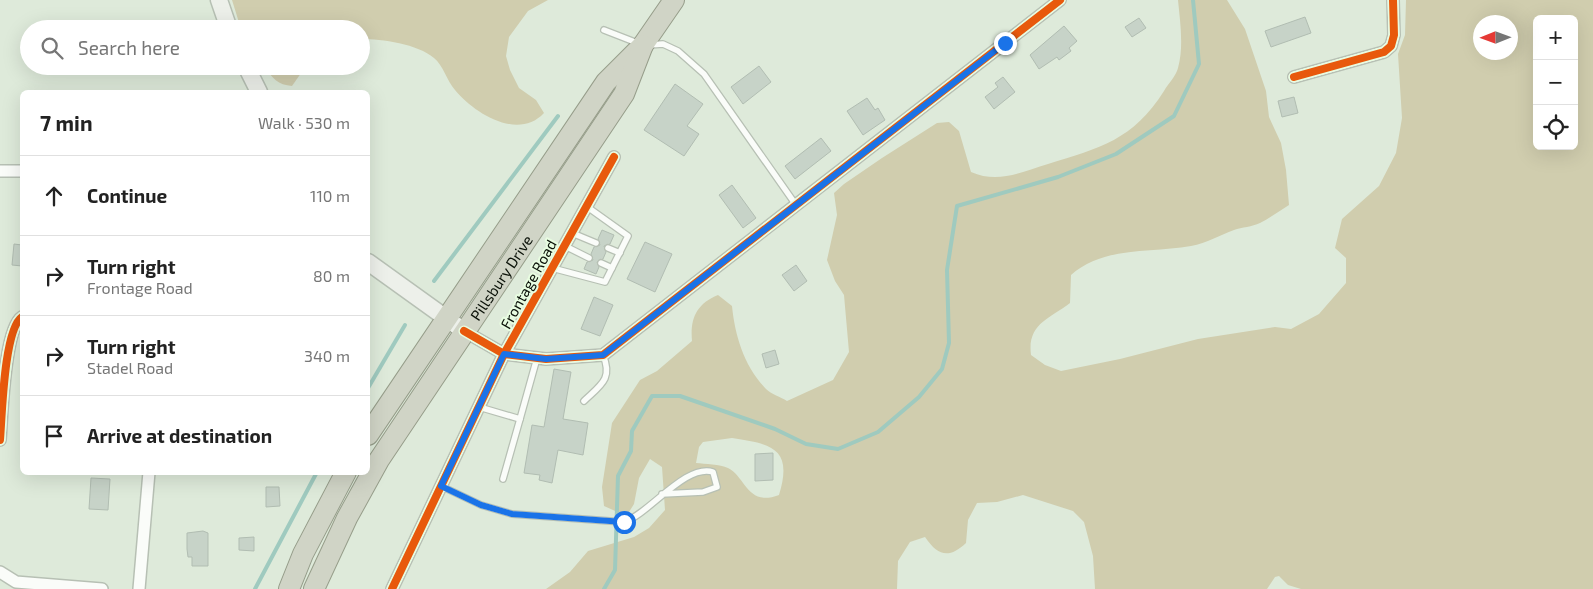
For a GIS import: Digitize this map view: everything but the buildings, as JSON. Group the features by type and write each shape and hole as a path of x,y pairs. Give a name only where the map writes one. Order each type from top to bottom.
{"highway":[{"name":"Pillsbury Drive","path":"370,432 606,82 643,45 674,0"},
{"name":"Pillsbury Drive","path":"314,589 346,518 380,460 464,331 624,94 643,45"},
{"path":"290,589 304,554 344,475"}],"main road":[{"path":"219,0 226,20"},
{"path":"250,75 258,90"},
{"path":"370,263 464,331"}],"street":[{"path":"464,331 504,354 537,358 603,355 1060,0"},
{"path":"1294,77 1384,52 1391,46 1394,35 1393,0"},
{"name":"Frontage Road","path":"392,589 504,354 614,157"},
{"path":"0,171 20,171"},
{"path":"0,440 9,347 16,322 20,319"},
{"path":"139,589 150,475"},
{"path":"0,572 16,582 102,589"}],"lane":[{"path":"604,30 643,45 663,44 678,50 704,74 797,205"},
{"path":"552,268 606,282 628,236 586,206"},
{"path":"572,233 596,243"},
{"path":"564,246 589,258"},
{"path":"608,248 620,253"},
{"path":"601,263 612,268"},
{"path":"584,401 605,382 608,367 603,355"},
{"path":"503,479 537,358"},
{"path":"479,407 520,419"},
{"path":"441,486 481,505 512,514 624,522 632,520 662,494 681,481 708,470 713,472 717,481 717,487 703,492 662,494"}],"shaded area":[{"path":"232,0 548,0 528,11 509,37 506,56 510,70 519,88 536,100 544,113 533,121 522,124 509,124 485,115 463,99 452,86 437,61 427,53 399,43 370,40 370,20 238,20"},
{"path":"1178,0 1227,0 1245,29 1266,91 1269,117 1281,143 1286,170 1289,205 1260,223 1234,230 1197,245 1128,252 1098,259 1084,266 1071,275 1070,303 1041,323 1032,336 1031,355 1045,365 1061,371 1120,359 1198,339 1275,327 1291,329 1319,314 1346,283 1346,258 1335,248 1342,219 1379,186 1396,153 1402,118 1398,54 1405,35 1406,0 1593,0 1593,589 1301,589 1288,585 1279,576 1275,577 1267,589 1095,589 1093,556 1084,522 1073,511 1023,495 997,502 977,503 968,520 966,543 954,551 944,553 939,551 925,537 910,542 898,561 897,589 546,589 570,572 588,551 634,537 649,528 665,510 662,467 650,459 639,478 634,504 629,512 622,514 604,506 602,487 612,423 640,380 657,371 692,341 694,319 704,303 718,295 732,306 735,328 746,361 758,380 771,392 787,401 833,380 849,352 844,295 835,281 827,260 837,215 834,193 882,158 937,123 949,122 959,131 971,172 991,177 1019,173 1099,147 1127,131 1152,108 1176,74 1180,60 1181,34","holes":["732,438 759,443 769,447 781,458 783,480 779,495 768,498 760,497 748,489 734,472 728,468 696,463 699,447 703,442"]},
{"path":"271,75 300,75 292,86 276,80"}],"waterway":[{"path":"604,589 615,570 618,476 631,451 632,431 652,396 680,396 775,429 806,444 838,449 878,432 919,397 942,369 949,343 947,270 957,206 1058,177 1116,154 1174,116 1199,64 1193,0"},
{"path":"434,281 558,116"},
{"path":"370,385 405,325"},
{"path":"255,589 315,475"}],"cycle path":[{"path":"464,331 504,354 546,359 603,355 1060,0"},
{"path":"1294,77 1384,52 1391,46 1394,35 1393,0"},
{"path":"392,589 504,354 614,157"},
{"path":"0,440 8,355 11,338 20,320"}],"route":[{"path":"624,522 512,514 481,505 441,486 504,354 546,359 603,355 1005,43"}]}
